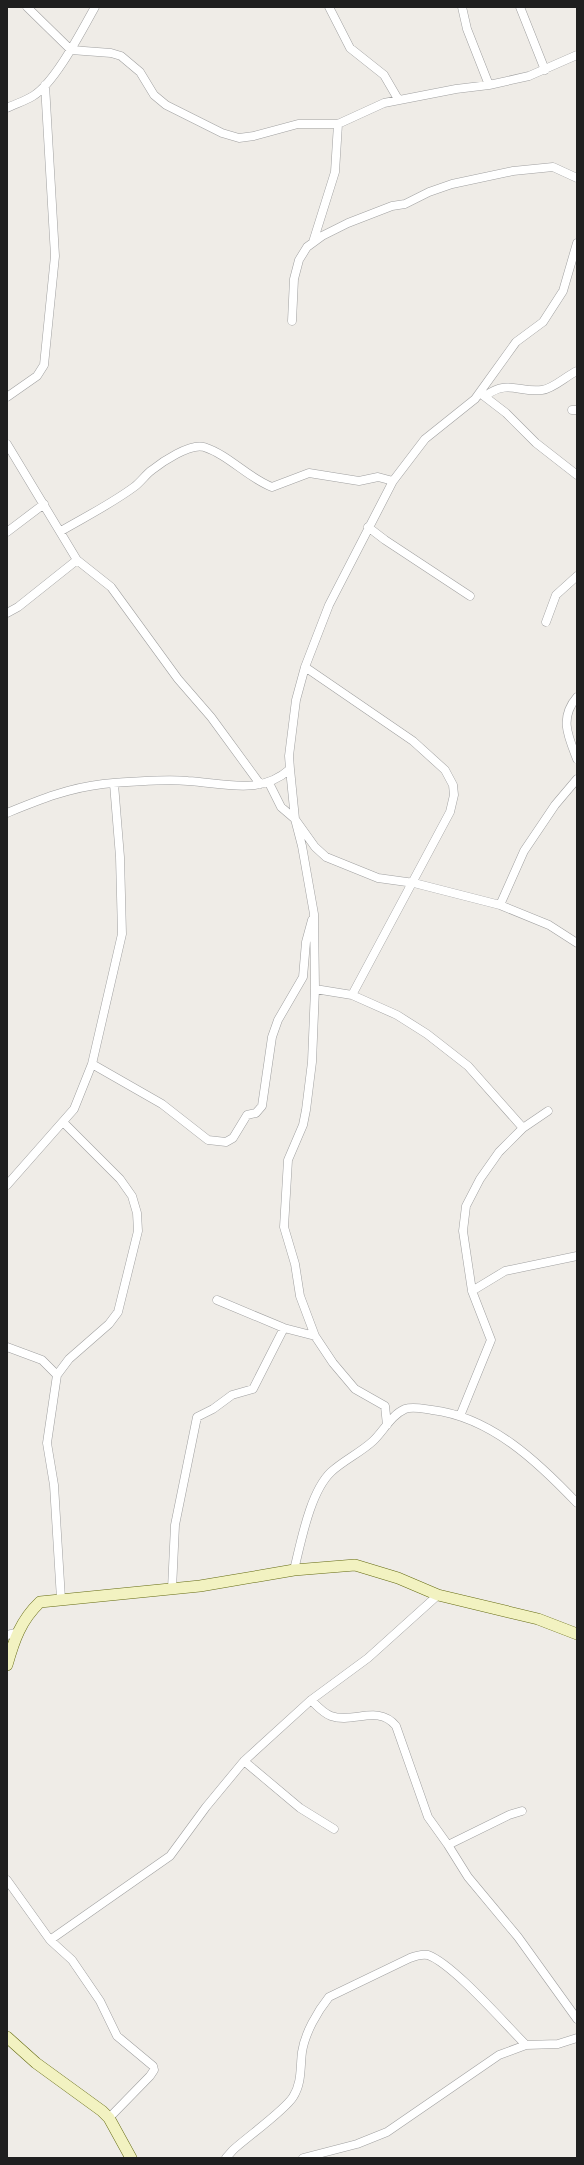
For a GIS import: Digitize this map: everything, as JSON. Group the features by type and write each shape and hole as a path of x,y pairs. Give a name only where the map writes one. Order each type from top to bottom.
{"street":[{"path":"27,7 71,50 111,53 121,56 140,72 154,95 166,104 222,133 235,137 254,136 298,124 338,124 384,103 398,99 489,85 545,70 577,55"},
{"path":"7,108 33,97 45,85 71,50 95,7"},
{"path":"329,7 350,48 384,75 398,99"},
{"path":"462,7 467,29 489,85"},
{"path":"520,7 545,70"},
{"path":"7,398 37,376 44,365 55,256 45,85"},
{"path":"313,242 335,172 338,124"},
{"path":"292,321 296,269 303,252 313,242 348,223 392,206 415,200 429,192 452,184 513,172 554,167 577,178"},
{"path":"483,394 516,342 543,322 558,299 574,260 577,243"},
{"path":"387,1425 385,1406 355,1389 333,1363 315,1336 300,1296 295,1264 284,1227 288,1160 304,1126 312,1062 315,989 314,914 302,846 295,819 289,756 296,700 305,667 329,605 393,481 425,439 483,394 507,386 542,390 577,371"},
{"path":"483,394 517,423 536,443 577,475"},
{"path":"7,444 61,531 77,560 111,587 178,679 211,717 260,784"},
{"path":"61,531 135,486 151,471 173,456 197,447 203,447 227,459 247,471 262,483 272,487 309,474 359,481 378,476 393,481"},
{"path":"7,532 44,504"},
{"path":"368,527 385,540 470,596"},
{"path":"7,612 18,607 77,560"},
{"path":"546,622 556,595 577,576"},
{"path":"305,667 414,741 446,770 454,795 450,812 414,883 352,995"},
{"path":"577,697 570,706 566,718 568,736 577,759"},
{"path":"7,813 67,790 114,784 187,780 218,785 260,784 269,783 290,769"},
{"path":"500,905 524,851 555,805 577,779"},
{"path":"269,783 281,807 295,819 315,847 326,857 378,878 414,883 500,905 550,925 577,943"},
{"path":"7,1185 74,1109 92,1064 122,934 120,858 114,784"},
{"path":"92,1064 162,1104 208,1140 226,1142 233,1138 248,1115 256,1113 262,1106 272,1037 278,1020 303,977 306,942 314,914"},
{"path":"315,989 352,995 397,1015 447,1049 468,1066 523,1128"},
{"path":"460,1416 491,1340 472,1291 463,1232 466,1206 480,1178 498,1152 523,1128 548,1111"},
{"path":"61,1599 55,1493 47,1443 57,1375 69,1359 109,1324 118,1312 138,1231 137,1213 132,1196 120,1180 63,1122"},
{"path":"472,1291 505,1271 577,1256"},
{"path":"217,1300 284,1328 315,1336"},
{"path":"172,1589 174,1525 197,1417 213,1409 232,1395 253,1388 284,1328"},
{"path":"7,1347 42,1360 57,1375"},
{"path":"294,1570 302,1537 321,1485 331,1472 373,1441 404,1409 412,1408 438,1411 460,1416 508,1441 531,1458 577,1503"},
{"path":"7,1665 12,1634 40,1602 172,1589 294,1570 355,1565 398,1578 438,1595 538,1619 577,1634"},
{"path":"50,1940 170,1856 206,1806 244,1761 311,1700 368,1658 438,1595"},
{"path":"311,1700 319,1708 331,1716 349,1718 378,1715 390,1719 396,1726 428,1817 468,1877 522,1943 577,2019"},
{"path":"244,1761 294,1803 334,1829"},
{"path":"448,1845 509,1815 522,1811"},
{"path":"7,1880 50,1940 72,1960 100,2002 117,2036 153,2066 154,2070 150,2076 109,2118"},
{"path":"226,2158 233,2150 292,2098 301,2075 302,2052 308,2035 321,2007 329,1997 410,1958 419,1955 428,1956 449,1969 526,2045"},
{"path":"7,2037 36,2063 109,2118 131,2158"},
{"path":"303,2158 357,2144 387,2132 499,2055 526,2045 558,2044 577,2038"}]}
